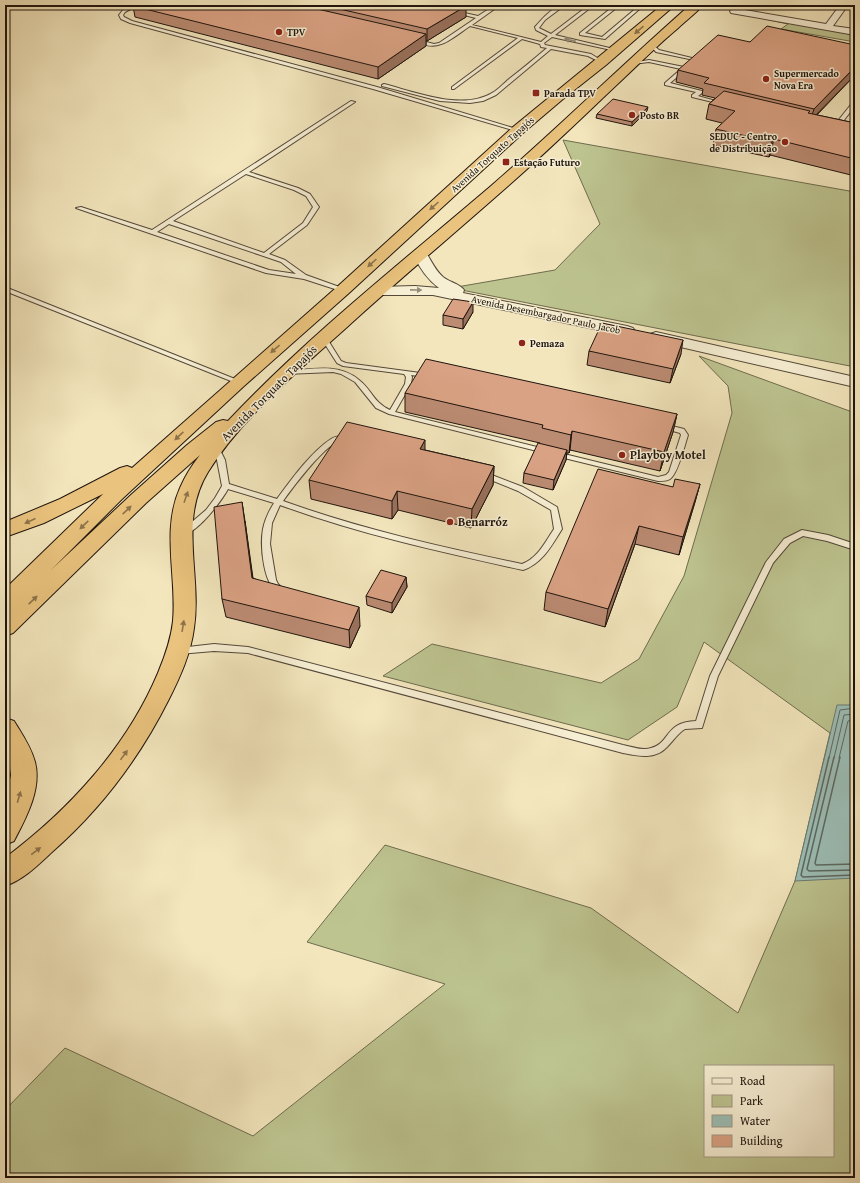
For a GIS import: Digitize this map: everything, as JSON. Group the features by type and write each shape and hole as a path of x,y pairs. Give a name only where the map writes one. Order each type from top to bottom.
{"highway":[{"name":"Avenida Torquato Tapajós","path":"5,602 115,494 238,382 343,290 518,130 558,96 602,62 612,49 669,5"},
{"name":"Avenida Torquato Tapajós","path":"5,874 44,845 71,818 110,774 136,739 151,714 178,652 184,621 181,519 185,500 197,473 216,448 281,379 324,338 502,184 697,5"},
{"path":"5,627 189,452 281,379"},
{"path":"5,530 62,507 153,460"},
{"path":"5,728 17,747 23,767 19,800 5,833"}],"street":[{"path":"828,27 844,5"},
{"path":"737,8 855,32"},
{"name":"Avenida Desembargador Paulo Jacob","path":"420,254 426,266 436,279 446,286 855,372"},
{"name":"Avenida Desembargador Paulo Jacob","path":"377,291 433,291 702,346 855,382"}],"lane":[{"path":"136,5 124,11 121,15 122,18 131,22 368,86 518,130"},
{"path":"411,40 434,45 440,44 498,5"},
{"path":"563,5 536,27 540,32 551,36 612,49"},
{"path":"542,43 592,5"},
{"path":"618,5 582,34 603,38 642,5"},
{"path":"449,10 479,17"},
{"path":"469,25 542,43 543,46 588,55 602,62"},
{"path":"454,88 521,38"},
{"path":"652,45 658,51 694,59"},
{"path":"368,86 378,83 432,97 462,102 477,101 494,94 551,47"},
{"path":"565,50 612,49"},
{"path":"700,55 667,84 700,92 694,96 729,105"},
{"path":"633,63 649,61 684,68"},
{"path":"153,232 353,102"},
{"path":"833,130 855,103"},
{"path":"825,128 840,132"},
{"path":"245,172 296,189 308,195 316,207 305,224 265,255"},
{"path":"79,208 268,272 305,277 343,290"},
{"path":"169,222 283,261 305,277"},
{"path":"5,289 238,382"},
{"path":"324,338 339,362 345,365 433,376"},
{"path":"281,379 333,370 343,373 357,381 378,406 391,413 658,479 668,477 672,473 685,435 682,431 653,424"},
{"path":"391,413 408,384 409,377 406,373"},
{"path":"287,594 277,589 270,575 266,536 268,522 278,503 296,478 335,439 353,437"},
{"path":"181,534 208,513 220,498 226,486 221,460 216,448"},
{"path":"226,486 248,491 278,503 338,523 428,546 523,567 532,564 538,558 558,529 554,509 543,500 477,471"},
{"path":"178,652 200,647 224,647 248,650 623,749 641,753 654,752 664,746 671,734 683,726 699,725 714,676 770,562 787,541 802,533 828,538 855,547"}],"green space":[{"path":"737,13 855,34 855,42 781,29 788,24"},
{"path":"563,140 855,192 855,367 451,288 555,270 600,224"},
{"path":"699,356 855,413 855,1178 5,1178 5,1110 65,1048 253,1136 445,984 307,942 385,845 591,908 738,1013 795,881 830,733 704,642 677,707 628,740 383,676 432,644 601,683 639,659 684,576 732,413 728,386"}],"water":[{"path":"837,705 855,705 855,878 795,881"}],"building":[{"name":"TPV","path":"300,5 426,34 378,67 133,6"},
{"path":"322,5 464,5 466,6 427,29"},
{"name":"Supermercado Nova Era","path":"767,26 855,45 855,67 814,109 704,83 709,78 678,70 718,35 750,42"},
{"path":"724,91 810,111 808,113 855,123 855,159 774,139 772,142 716,129 735,111 709,104"},
{"name":"Posto BR","path":"613,99 648,107 632,122 597,114"},
{"path":"453,299 473,302 463,319 443,315"},
{"path":"602,323 683,340 673,369 589,351"},
{"path":"426,359 677,414 664,452 572,431 571,435 542,428 543,425 405,393"},
{"path":"347,422 425,440 420,449 494,466 472,509 397,491 392,501 309,480"},
{"path":"538,443 567,450 554,480 524,473"},
{"path":"598,469 673,487 675,479 700,484 683,537 639,526 608,609 546,592"},
{"path":"242,502 252,578 359,607 349,630 222,599 214,507"},
{"path":"381,570 406,577 392,603 366,596"}],"place":[{"name":"TPV","path":"279,32"},
{"name":"Supermercado Nova Era","path":"766,79"},
{"name":"Parada TPV","path":"536,93"},
{"name":"Posto BR","path":"632,115"},
{"name":"SEDUC - Centro de Distribuição","path":"785,142"},
{"name":"Estação Futuro","path":"506,162"},
{"name":"Pemaza","path":"522,343"},
{"name":"Playboy Motel","path":"622,455"},
{"name":"Benarróz","path":"450,522"}]}
